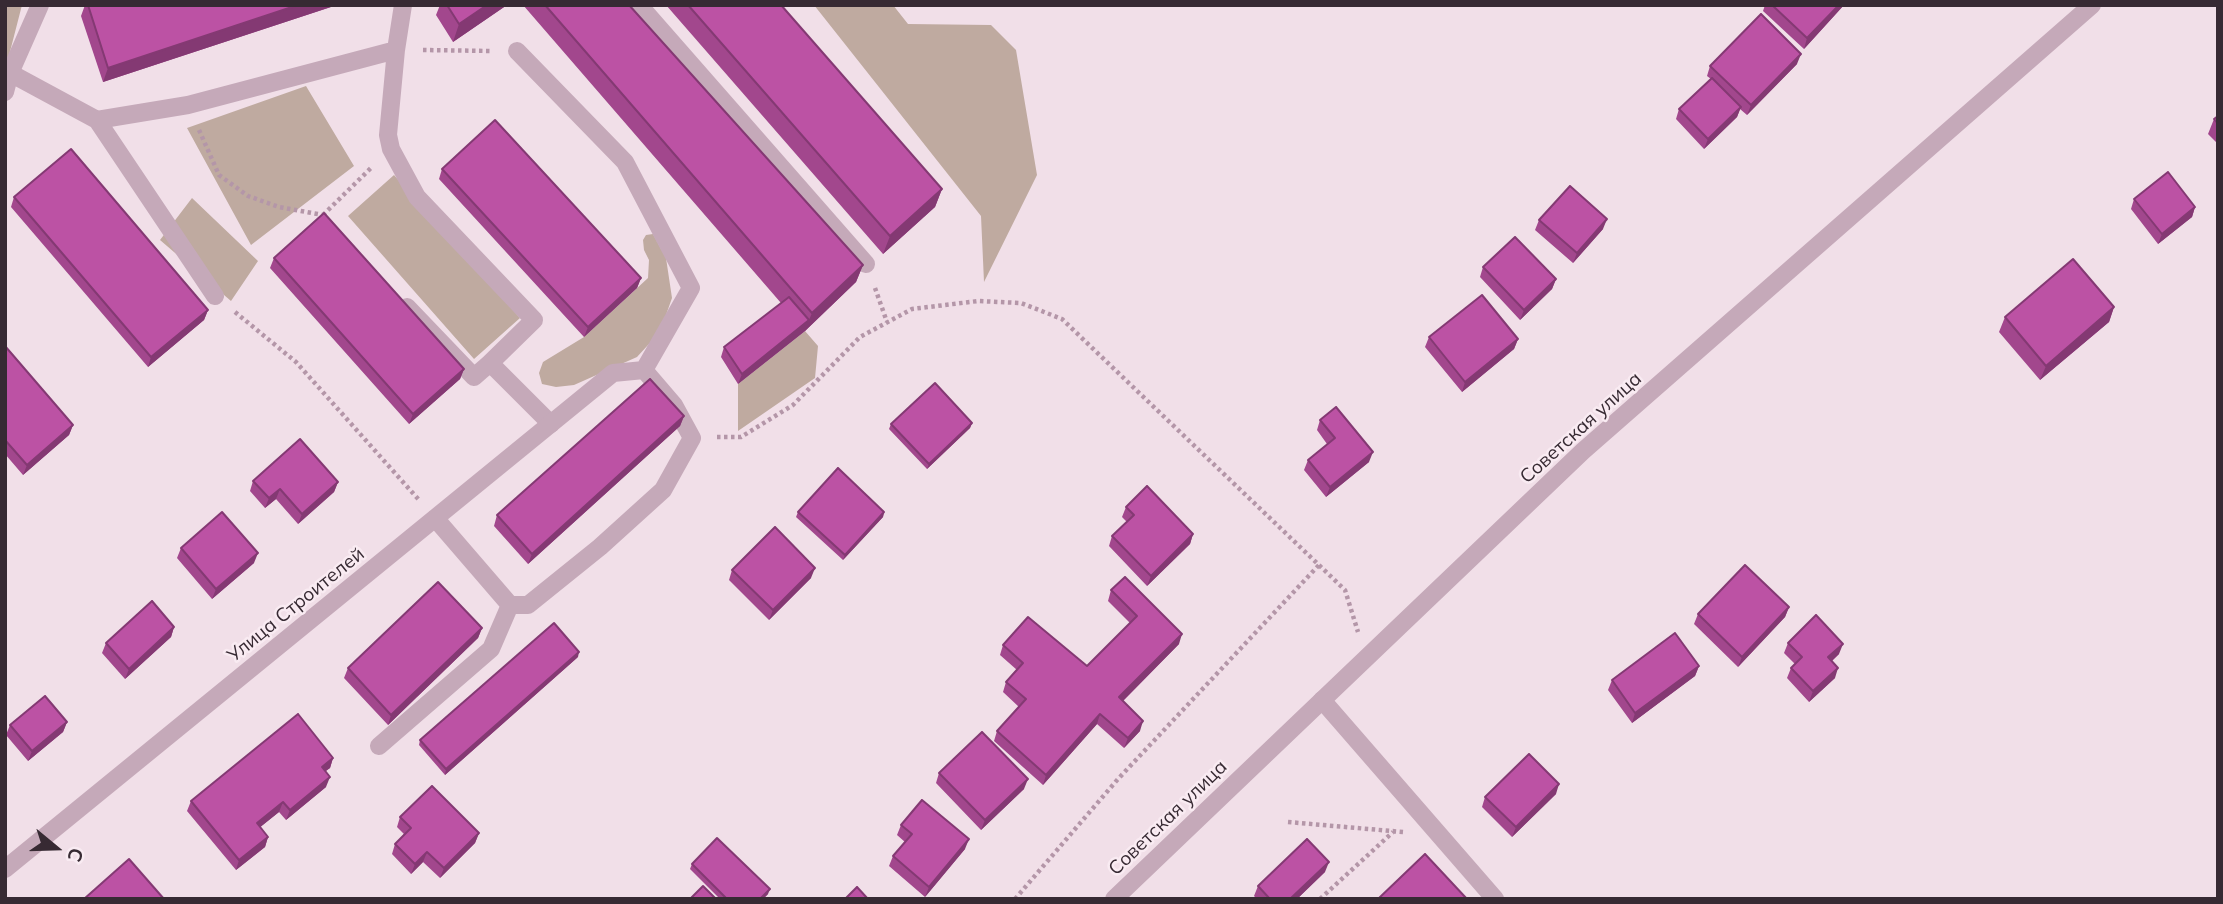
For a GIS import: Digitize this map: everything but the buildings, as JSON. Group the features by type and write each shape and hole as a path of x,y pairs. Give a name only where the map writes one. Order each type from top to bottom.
{"street":[{"path":"5,92 10,73 40,5"},
{"path":"394,293 474,377 534,320 417,197 391,149 388,135 403,5"},
{"path":"639,5 866,264"},
{"name":"Советская улица","path":"1114,899 1583,451 2092,5"},
{"path":"97,120 188,105 396,50"},
{"path":"435,519 510,605 528,605 600,547 663,490 692,438 674,405 644,370 691,288 625,162 517,51"},
{"path":"10,73 97,120 215,296"},
{"path":"490,363 551,424"},
{"name":"Улица Строителей","path":"5,869 613,373 644,370"},
{"path":"379,746 491,649 510,605"},
{"path":"1322,700 1495,899"}],"path":[{"path":"396,50 517,51"},
{"path":"188,105 219,175 248,196 279,207 323,215 331,225"},
{"path":"323,215 391,149"},
{"path":"866,264 887,322"},
{"path":"215,296 296,362 435,519"},
{"path":"692,438 741,437 793,405 860,337 912,309 978,302 1021,303 1062,319 1345,590 1367,659"},
{"path":"1015,899 1118,779 1319,565"},
{"path":"1288,822 1440,835"},
{"path":"1320,899 1394,831"}],"shaded area":[{"path":"5,5 22,5 5,71"},
{"path":"814,5 893,5 908,24 991,25 1016,50 1037,175 984,282 981,216"},
{"path":"306,86 354,166 251,245 187,128"},
{"path":"394,175 520,318 474,359 348,216"},
{"path":"192,198 258,261 231,301 160,240"},
{"path":"653,234 666,258 672,298 660,332 637,357 574,385 556,387 542,384 539,373 543,362 584,337 648,278 649,260 643,240 646,235"},
{"path":"805,331 818,346 815,378 738,431 738,384"}]}
